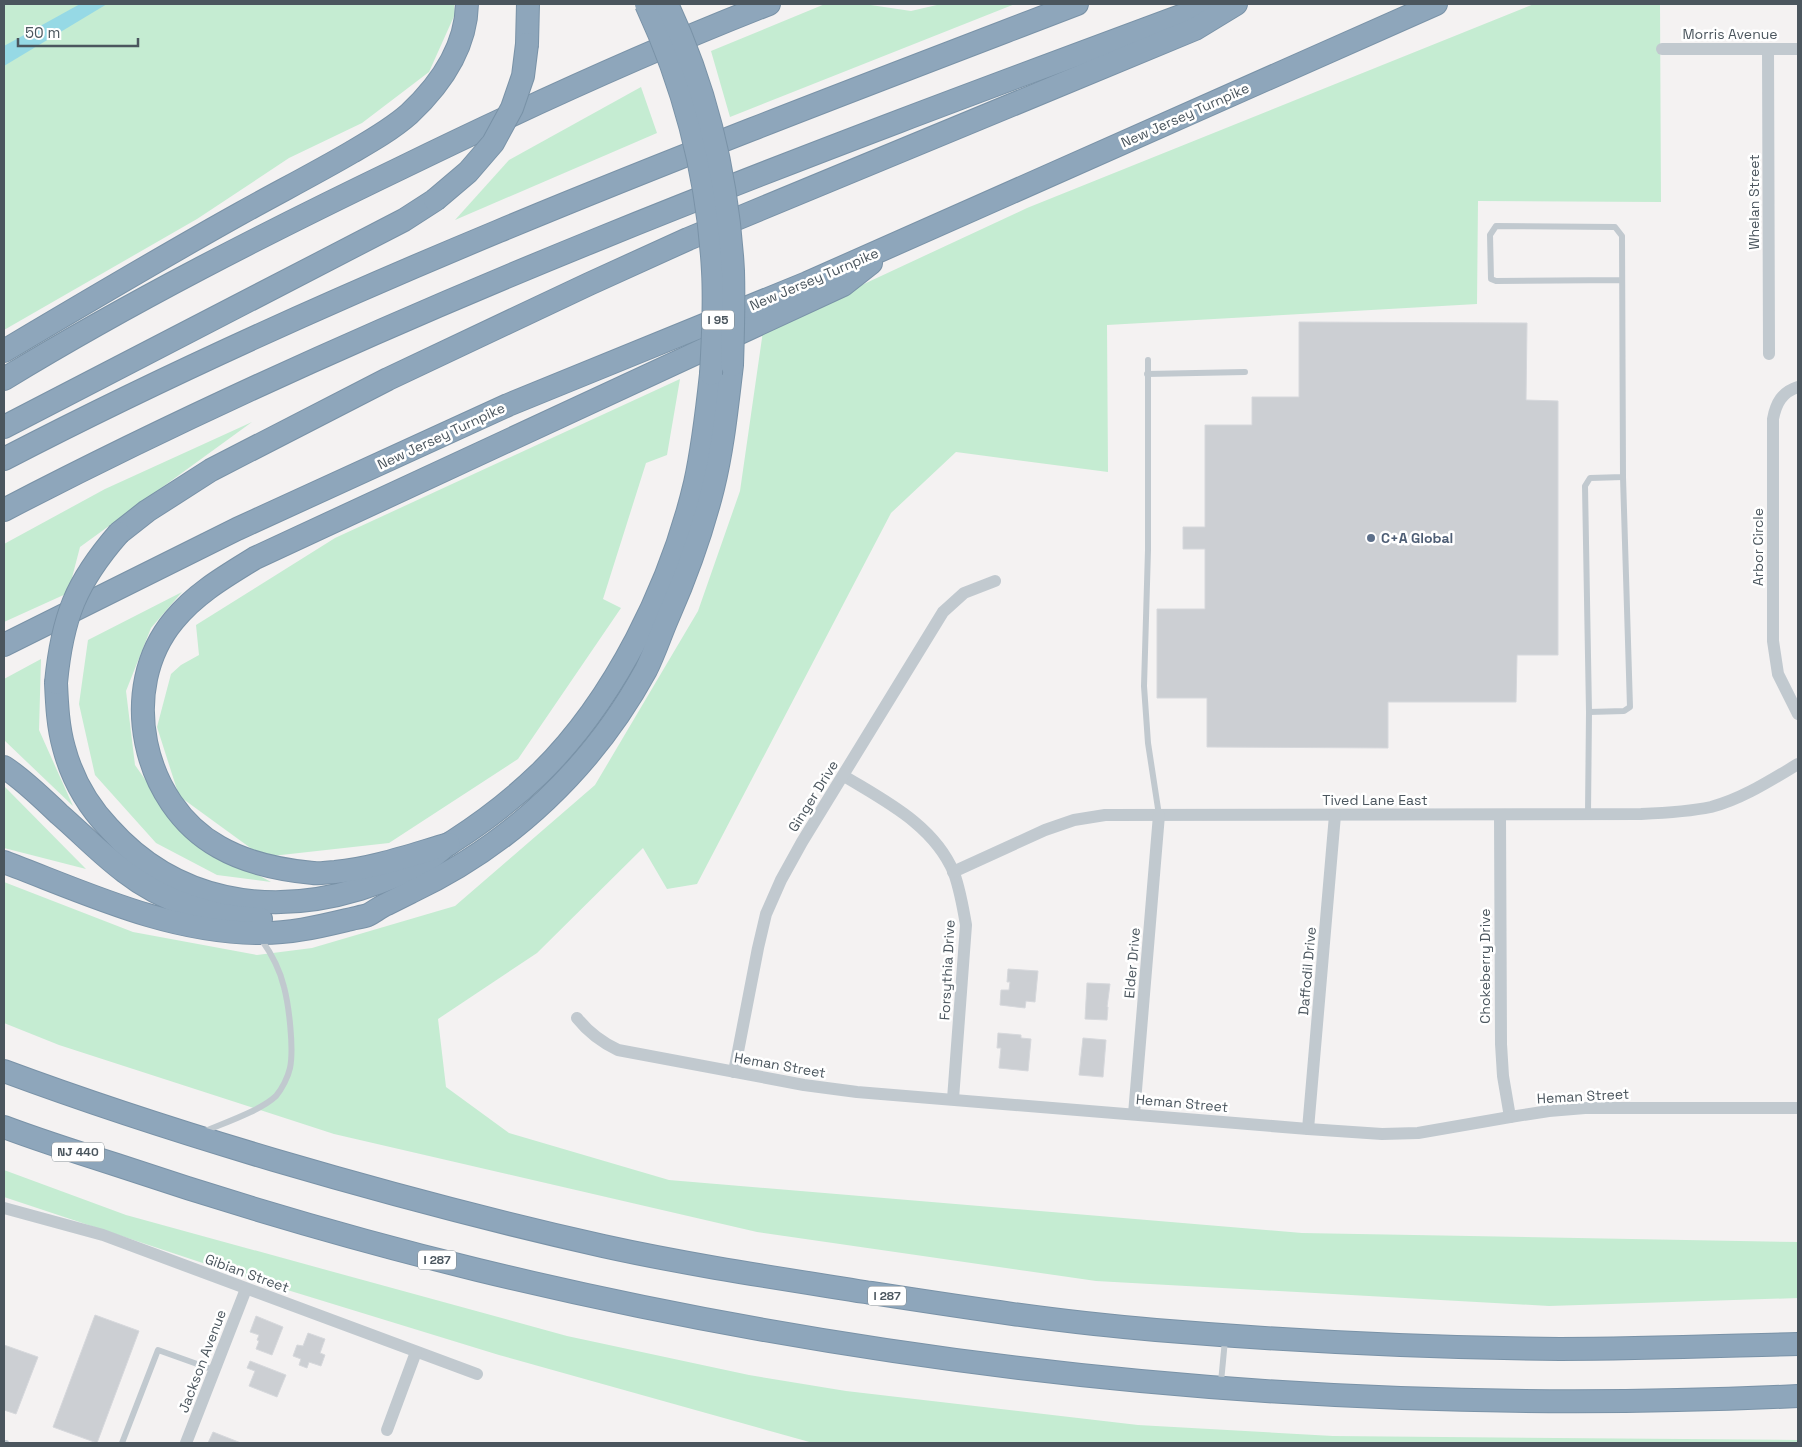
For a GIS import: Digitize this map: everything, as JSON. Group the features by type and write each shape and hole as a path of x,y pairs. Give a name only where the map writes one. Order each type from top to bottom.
{"highway":[{"path":"4,352 214,228 338,160 375,138 408,115 435,87 458,51 467,15 467,4"},
{"path":"4,427 404,220 435,200 468,172 493,143 512,108 523,76 527,44 528,4"},
{"path":"646,4 660,35 678,85 691,129 702,179 710,227 713,272 714,321 705,428 695,482 682,532 657,594 627,656 608,689 576,732 540,773 496,812 428,860 394,876 361,889 322,898 287,902 254,902 204,892 153,868 121,842 96,814 76,782 64,749 57,717 56,683 59,651 66,620 79,589 98,557 120,533 147,511 211,470 388,379 688,239 1195,29 1236,4"},
{"path":"4,862 134,912 215,930 258,933 292,931 329,925 368,915 386,904 433,882 471,860 523,822 563,784 597,744 627,701 647,667 700,538 714,486 724,431 732,365 733,272 729,225 721,175 710,124 697,79 667,4"},
{"path":"4,379 64,342 215,260 358,188 626,63 769,4"},
{"path":"4,459 199,362 368,286 567,203 762,125 1078,4"},
{"path":"4,510 222,402 380,331 577,247 780,166 1213,4"},
{"name":"New Jersey Turnpike","path":"4,645 237,529 508,405 896,244 1436,4"},
{"path":"449,844 355,870 315,874 248,861 217,846 190,826 170,801 155,775 145,743 142,712 145,681 156,648 173,621 193,600 212,585 255,558 844,285 896,244"},
{"path":"4,767 126,873 162,894 199,909 253,919 289,921 386,904"},
{"name":"I 287","path":"4,1070 109,1109 194,1136 390,1194 468,1214 606,1246 753,1275 1012,1315 1153,1330 1429,1346 1552,1349 1798,1344"},
{"name":"NJ 440","path":"4,1127 152,1177"},
{"name":"I 287","path":"152,1177 295,1222 418,1255 579,1294 803,1337 1041,1372 1220,1388 1432,1399 1525,1402 1793,1398"}],"street":[{"name":"Morris Avenue","path":"1662,49 1798,49"},
{"name":"Whelan Street","path":"1768,49 1769,354"},
{"name":"Arbor Circle","path":"1798,387 1791,389 1782,396 1776,407 1773,419 1773,641 1778,674 1798,714"},
{"name":"Ginger Drive","path":"734,1072 766,914 780,880 943,612 964,593 995,581"},
{"name":"Tived Lane East","path":"953,872 1046,830 1074,820 1105,815 1500,815 1679,812 1712,806 1746,794 1798,764"},
{"name":"Forsythia Drive","path":"844,776 902,812 922,828 939,847 953,872 962,899 966,925 953,1099"},
{"name":"Elder Drive","path":"1134,1114 1159,815"},
{"name":"Daffodil Drive","path":"1308,1129 1335,815"},
{"name":"Chokeberry Drive","path":"1500,815 1501,1044 1503,1076 1510,1116"},
{"name":"Heman Street","path":"578,1018 587,1030 601,1042 618,1050 812,1086 857,1092 1308,1129 1382,1134 1418,1133 1510,1116 1585,1108 1798,1108"},
{"name":"Gibian Street","path":"4,1208 103,1235 477,1374"},
{"name":"Jackson Avenue","path":"186,1443 246,1289"},
{"path":"387,1430 416,1352"}],"lane":[{"path":"1589,712 1624,711 1630,706 1623,478 1622,236 1615,227 1496,226 1490,235 1491,280 1496,282 1622,280"},
{"path":"1148,360 1148,550 1144,686 1148,743 1159,815"},
{"path":"1147,374 1245,372"},
{"path":"1588,814 1589,712 1585,486 1590,478 1623,478"},
{"path":"194,1136 249,1112 276,1096 284,1084 290,1068 290,1040 284,987 276,966 258,933"},
{"path":"1220,1388 1225,1335"},
{"path":"122,1443 158,1350 214,1370"}],"green space":[{"path":"4,4 454,4 455,14 429,72 362,123 289,158 197,219 4,330"},
{"path":"825,4 864,4 911,11 941,4 1015,4 730,117 711,51"},
{"path":"1534,4 1660,4 1661,202 1478,201 1477,304 1107,325 1108,472 956,452 891,513 697,884 667,889 643,848 537,953 438,1019 446,1087 509,1133 669,1180 1302,1233 1798,1242 1798,1298 1549,1306 1096,1281 757,1232 334,1134 59,1045 4,1023 4,882 133,932 257,955 312,948 455,906 595,785 698,611 740,491 763,331 1027,208"},
{"path":"641,87 657,133 455,220 509,160"},
{"path":"680,379 667,455 646,463 603,599 621,608 518,759 389,843 263,857 179,796 157,727 171,674 181,665 199,655 196,625 335,538"},
{"path":"252,422 80,547 68,593 4,622 4,544 105,489"},
{"path":"182,592 151,628 126,691 135,765 183,834 271,882 217,875 156,843 95,775 79,704 88,640"},
{"path":"41,659 39,730 73,806 4,740 4,679"},
{"path":"4,786 86,869 4,848"},
{"path":"4,1170 126,1215 567,1336 749,1375 846,1391 1138,1425 1333,1436 1798,1440 1798,1443 813,1443 499,1355 245,1277 4,1197"}],"water":[{"path":"80,4 107,4 4,66 4,46"}],"building":[{"name":"C+A Global","path":"1299,322 1527,323 1526,400 1558,401 1558,655 1517,655 1516,702 1388,702 1388,748 1207,747 1207,698 1157,698 1157,609 1205,609 1205,549 1183,549 1183,527 1205,527 1205,425 1252,425 1252,397 1299,397"},
{"path":"1008,969 1038,971 1035,1002 1026,1001 1025,1008 1000,1005 1001,990 1009,990 1010,982 1007,982"},
{"path":"1087,983 1110,984 1107,1020 1085,1019"},
{"path":"998,1033 1021,1035 1021,1038 1031,1039 1028,1071 999,1068 1001,1048 997,1048"},
{"path":"1083,1038 1106,1040 1103,1077 1079,1075"},
{"path":"95,1315 139,1331 97,1443 53,1427"},
{"path":"256,1316 283,1327 272,1355 256,1349 259,1335 250,1332"},
{"path":"308,1333 325,1339 320,1353 325,1355 321,1366 309,1362 307,1368 299,1365 301,1359 293,1356 297,1345 303,1346"},
{"path":"4,1345 38,1357 16,1414 4,1410"},
{"path":"250,1361 286,1375 277,1397 249,1386 255,1371 247,1368"},
{"path":"213,1432 241,1443 208,1443"}],"place":[{"name":"C+A Global","path":"1371,538"}]}
